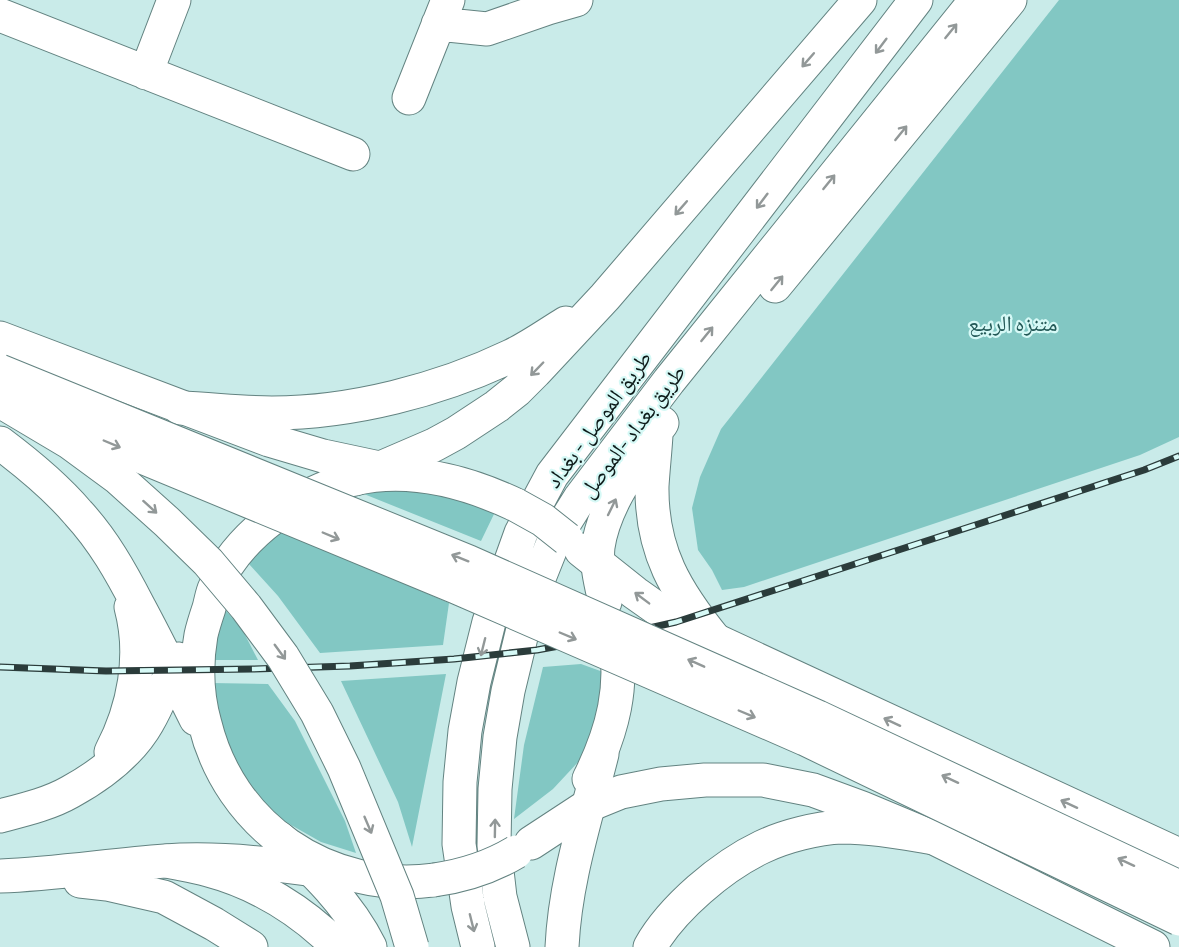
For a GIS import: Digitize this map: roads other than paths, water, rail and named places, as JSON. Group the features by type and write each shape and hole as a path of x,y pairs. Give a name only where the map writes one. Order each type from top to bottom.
{"main road":[{"path":"146,73 174,0"},
{"path":"410,98 443,12 487,29 576,0"},
{"path":"0,816 36,806 69,793 116,761 134,742 148,722 214,587 230,561 272,518 298,501 326,488 369,474 442,441 497,406 535,372 605,297 860,0"},
{"name":"طريق الموصل - بغداد","path":"478,947 468,906 459,844 460,782 465,732 474,682 489,622 521,533 552,475 916,0"},
{"name":"طريق بغداد -الموصل","path":"513,947 500,897 495,845 495,789 500,737 522,633 537,583 555,538 580,498 669,381 976,0"},
{"path":"605,602 598,563 598,548 604,522 656,430 1010,0"},
{"path":"0,15 353,154"},
{"path":"180,408 273,413 372,402 420,391 513,356 605,297"},
{"path":"0,338 180,408 296,449 349,462 369,474 416,476 457,482 497,496 543,520 654,608 676,622 1179,855"},
{"path":"0,371 470,562 818,717 1179,887"},
{"path":"0,399 456,587 794,734 1179,919"},
{"path":"0,399 69,442 118,478 151,507 208,562 277,648 317,713 344,768 397,896 412,947"},
{"path":"656,430 652,486 658,543 671,577 683,599 716,641"},
{"path":"0,443 27,463 60,493 80,514 116,563 230,785 263,825 312,870 344,906 365,936 369,947"},
{"path":"562,947 568,886 611,727 618,669 609,612 589,567 567,539"},
{"path":"95,776 119,736 133,693 136,671 133,616 116,563"},
{"path":"214,587 201,635 198,670 202,713 208,738 218,762"},
{"path":"523,847 553,824 572,804 589,780 602,754"},
{"path":"14,875 167,861 218,860 286,866 389,882 419,882 478,871 505,859 589,805 621,792 661,784 705,780 763,780 813,790 934,838 1153,947"},
{"path":"650,947 673,916 699,890 732,865 763,847 804,833 841,827 881,829 934,838"},
{"path":"279,838 313,860 360,877"},
{"path":"167,861 209,870 249,885 287,906 322,931 338,947"},
{"path":"14,875 107,884 164,897 251,947"}],"railway":[{"path":"0,667 106,671 350,666 454,659 537,650 676,622 1144,470 1179,456"}],"park label":[{"name":"متنزه الربيع","path":"1013,323"}]}
